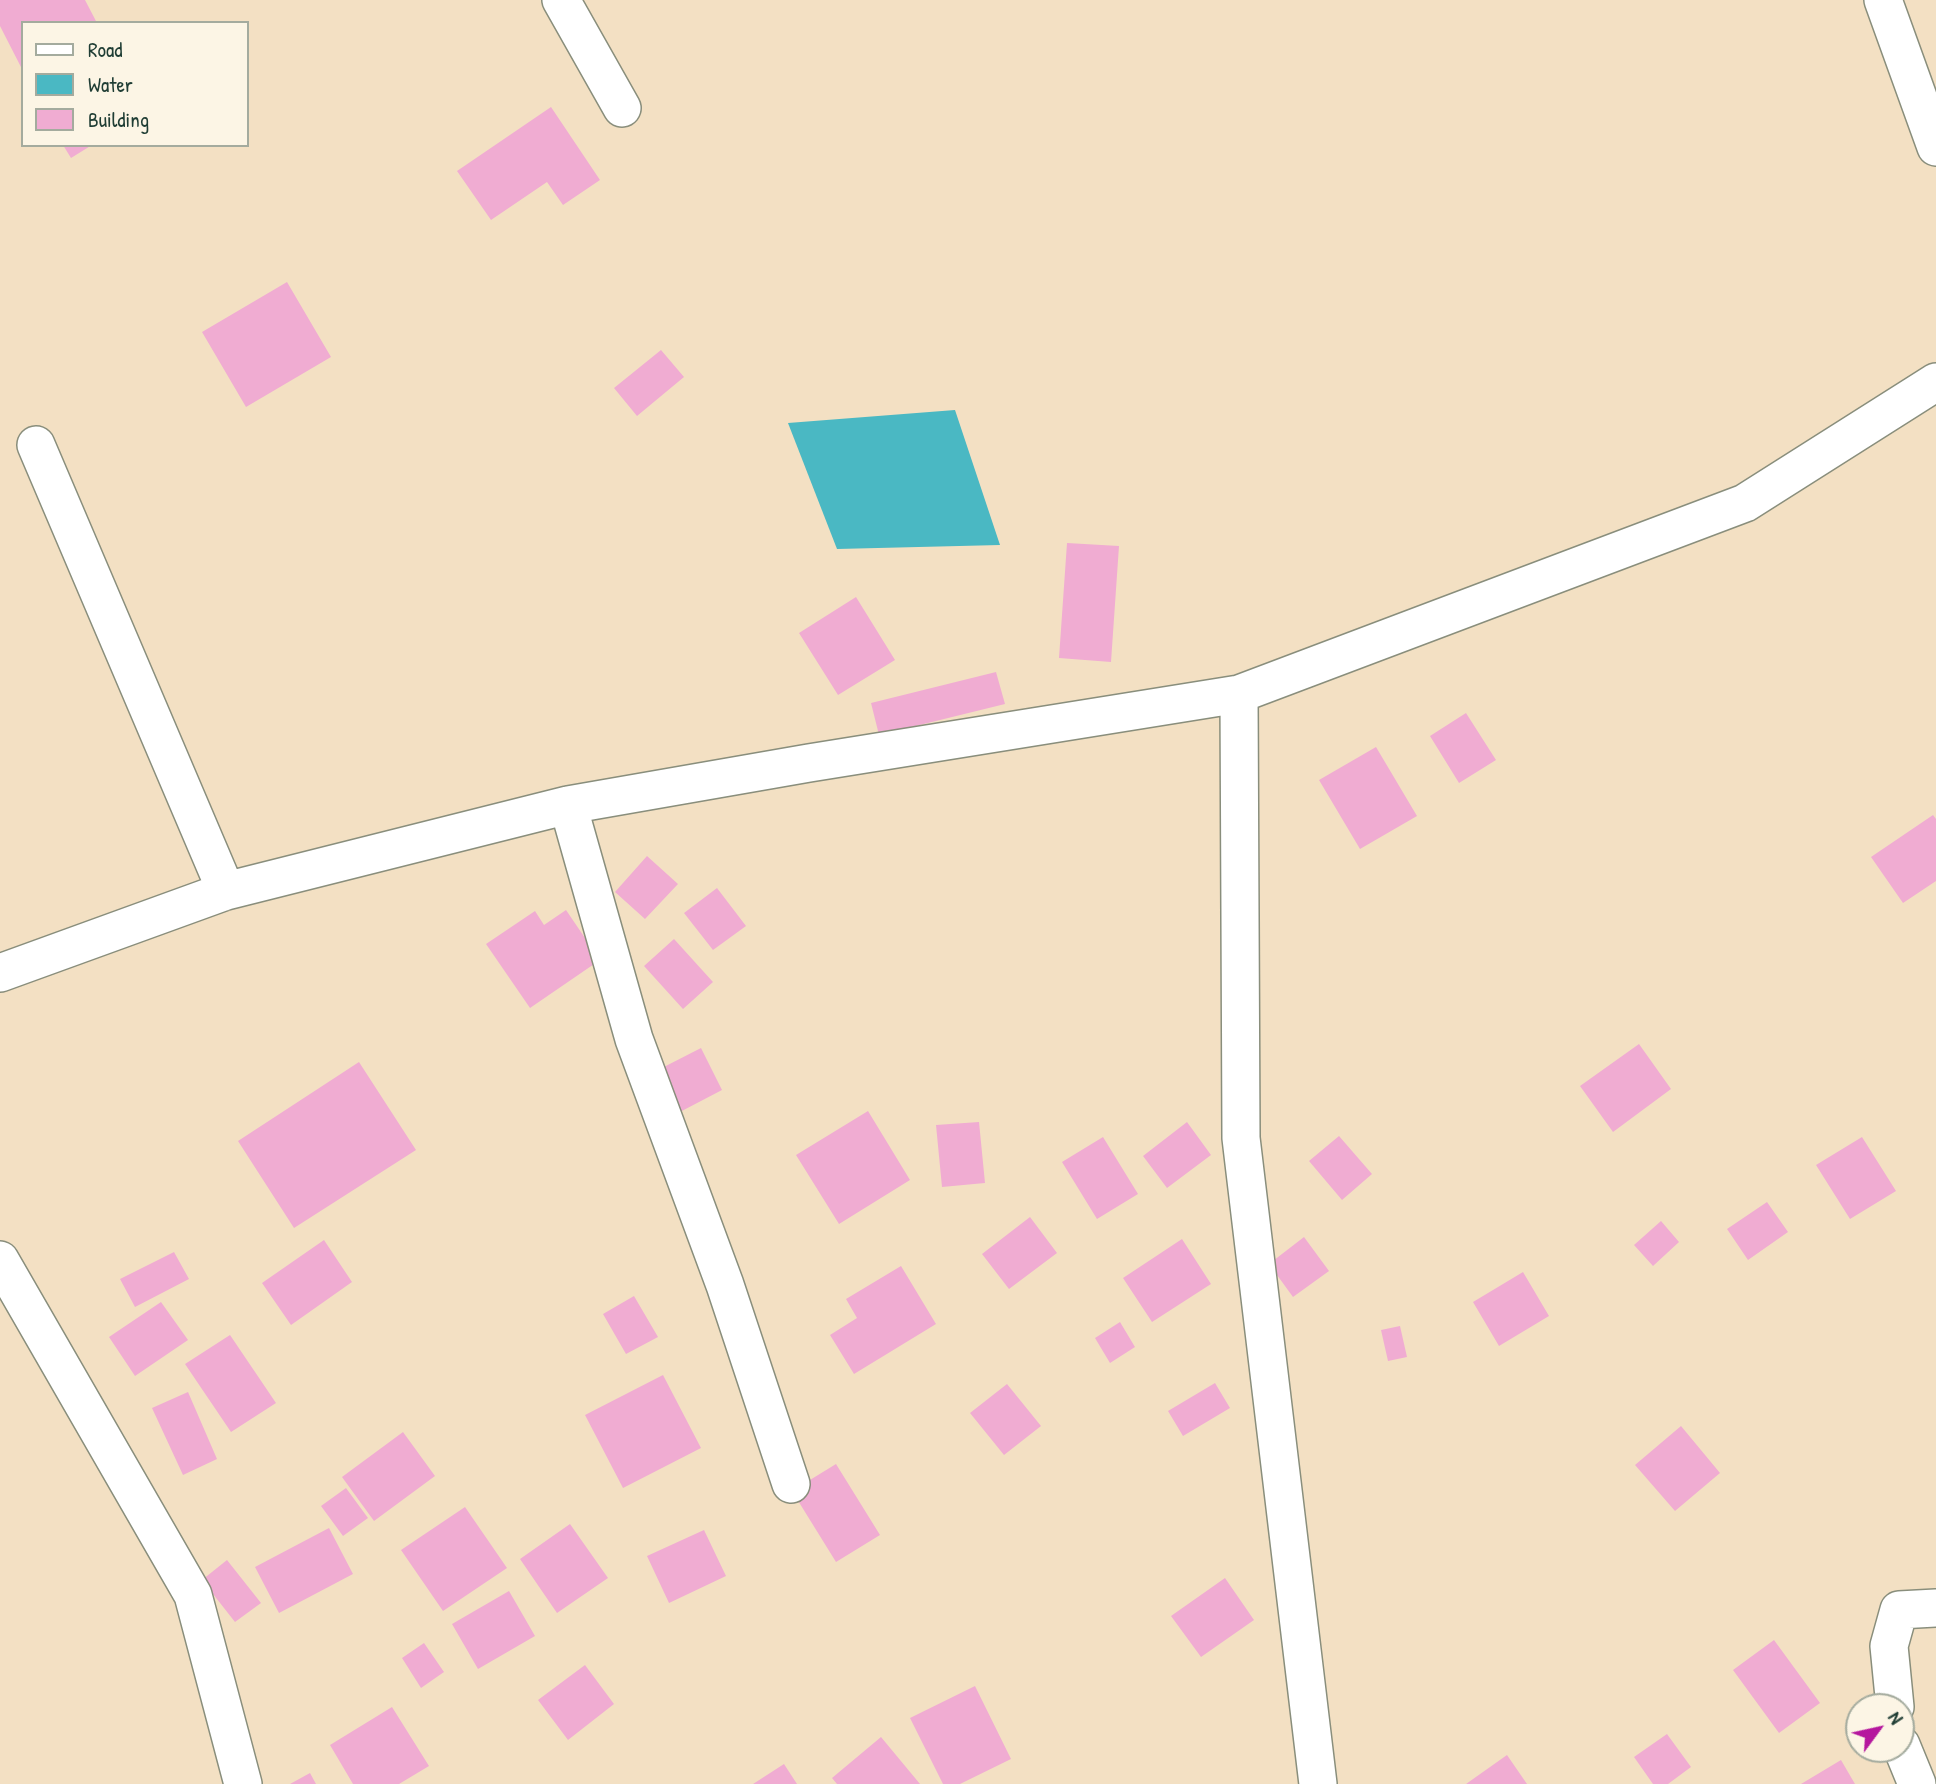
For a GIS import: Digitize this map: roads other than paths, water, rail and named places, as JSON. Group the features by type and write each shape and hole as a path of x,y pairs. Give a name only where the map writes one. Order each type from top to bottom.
{"street":[{"path":"561,0 622,108"},
{"path":"1883,0 1936,147"},
{"path":"0,973 226,891 568,805 808,763 1239,694 1745,503 1936,382"},
{"path":"37,444 226,891"},
{"path":"1239,694 1241,1138 1318,1784"},
{"path":"568,805 634,1039 725,1285 791,1484"},
{"path":"0,1261 192,1595 243,1784"},
{"path":"1894,1693 1889,1646 1899,1610 1936,1608"},
{"path":"1908,1763 1917,1784"}],"water":[{"path":"955,410 1000,545 837,549 788,423"}]}
